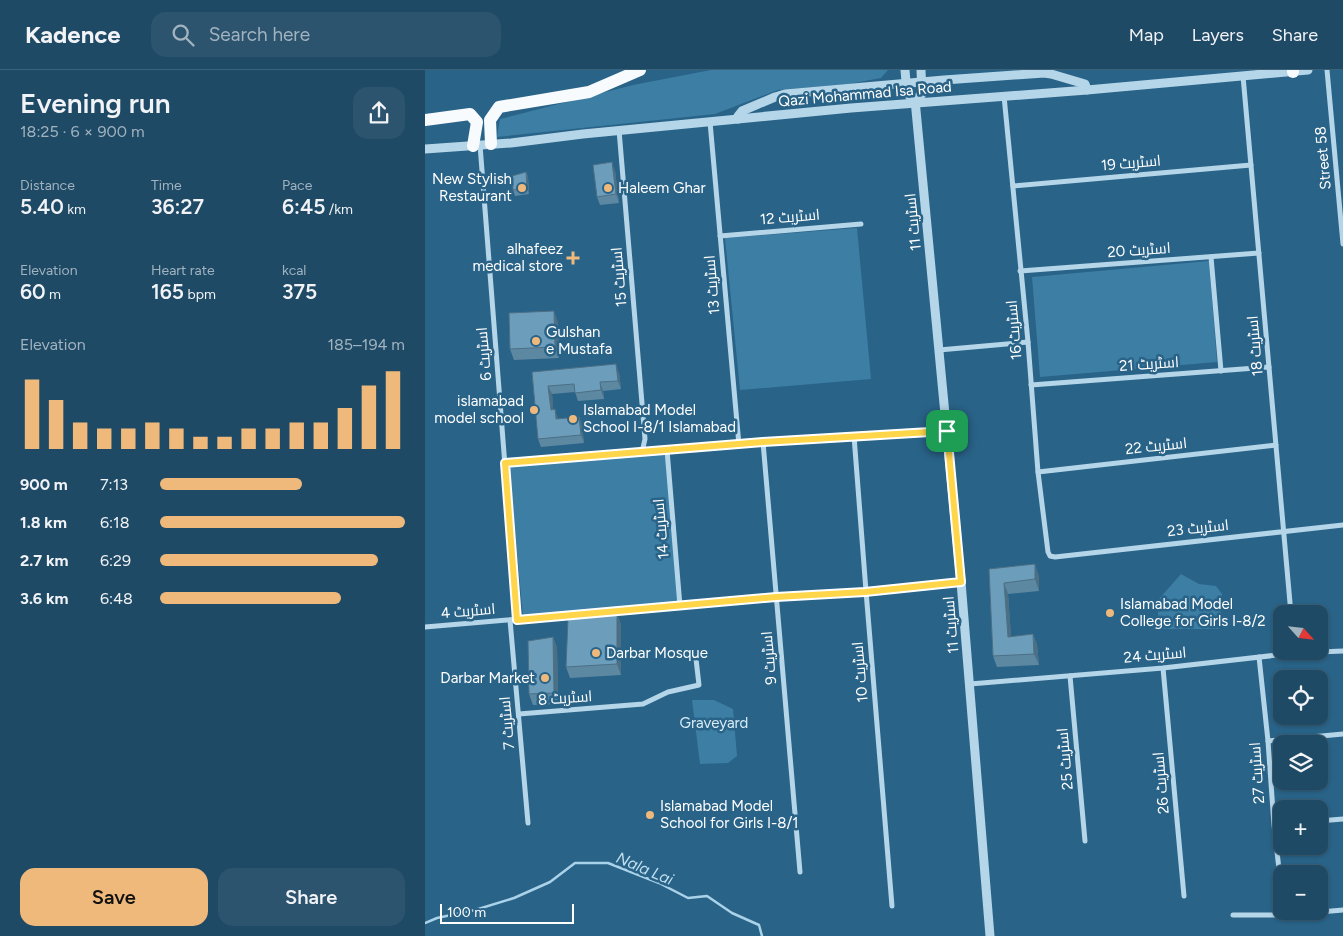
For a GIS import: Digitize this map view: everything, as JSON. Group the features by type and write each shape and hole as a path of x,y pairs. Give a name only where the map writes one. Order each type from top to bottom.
{"main road":[{"path":"481,145 490,120 499,107 589,92 640,70"},
{"path":"425,120 470,114 477,122 481,145"}],"street":[{"path":"905,70 907,94 915,102 922,94 921,70"},
{"name":"Qazi Mohammad Isa Road","path":"425,150 915,102 1087,90 1308,70"},
{"name":"Street 58","path":"1327,70 1343,244"},
{"path":"738,119 742,111 781,95 906,83 1044,73 1085,84 1087,90"},
{"name":"اسٹریٹ 18","path":"1243,76 1290,605"},
{"name":"اسٹریٹ 16","path":"1004,96 1028,342 1038,472 1048,552 1050,556 1055,557"},
{"name":"اسٹریٹ 11","path":"915,102 961,582 990,936"},
{"name":"اسٹریٹ 13","path":"710,122 739,445"},
{"name":"اسٹریٹ 15","path":"619,130 645,439 642,452"},
{"name":"اسٹریٹ 6","path":"481,145 517,620"},
{"name":"اسٹریٹ 19","path":"1013,186 1251,165"},
{"name":"اسٹریٹ 12","path":"721,236 861,224"},
{"name":"اسٹریٹ 20","path":"1020,271 1259,253"},
{"path":"1211,257 1221,371"},
{"path":"939,350 1028,342"},
{"name":"اسٹریٹ 21","path":"1031,385 1269,367"},
{"path":"505,463 763,442 947,431"},
{"name":"اسٹریٹ 10","path":"854,436 865,592 892,906"},
{"name":"اسٹریٹ 9","path":"763,442 800,872"},
{"name":"اسٹریٹ 22","path":"1038,472 1276,445"},
{"name":"اسٹریٹ 14","path":"667,450 680,606"},
{"name":"اسٹریٹ 23","path":"1055,557 1343,525"},
{"name":"اسٹریٹ 4","path":"425,627 776,597 865,592 961,582"},
{"name":"اسٹریٹ 7","path":"510,620 528,823"},
{"name":"اسٹریٹ 24","path":"1328,651 1343,651"},
{"name":"اسٹریٹ 24","path":"970,684 1163,668 1273,655"},
{"name":"اسٹریٹ 27","path":"1259,657 1273,811"},
{"name":"اسٹریٹ 8","path":"519,714 643,704 668,692 699,685 695,659"},
{"name":"اسٹریٹ 26","path":"1163,668 1185,896"},
{"name":"اسٹریٹ 25","path":"1070,676 1085,840"},
{"path":"1268,741 1343,734"},
{"path":"1328,820 1343,819"},
{"path":"1328,911 1343,910"},
{"path":"1233,915 1273,913"}],"green space":[{"path":"711,70 888,70 881,78 849,84 778,90 715,114 497,137 500,119 633,85"},
{"path":"857,228 871,379 740,390 725,238"},
{"path":"1209,261 1217,362 1040,377 1032,277"},
{"path":"667,450 680,606 523,617 509,465"},
{"path":"1181,574 1199,584 1216,586 1222,594 1220,629 1157,629 1159,599"},
{"name":"Graveyard","path":"692,700 714,700 733,709 737,756 728,763 700,764"}],"building":[{"name":"Haleem Ghar","path":"612,162 616,194 597,197 593,165"},
{"path":"526,172 527,189 513,190 512,176"},
{"name":"Gulshan e Mustafa","path":"554,311 555,347 510,349 509,313"},
{"path":"616,364 618,381 600,382 601,390 575,393 574,384 548,386 551,410 555,409 556,419 579,417 581,435 538,439 532,372"},
{"path":"1035,564 1035,579 1004,583 1008,637 1033,634 1034,654 993,656 989,569"},
{"name":"Darbar Mosque","path":"617,614 617,664 566,667 568,619"},
{"name":"Darbar Market","path":"553,637 554,693 529,694 528,641"}],"waterway":[{"name":"Nala Lai","path":"425,923 437,918 475,910 514,898 550,882 575,863 608,863 659,883 688,898 707,896 732,913 759,925 762,936"}],"place":[{"name":"New Stylish Restaurant","path":"522,188"},
{"name":"Haleem Ghar","path":"608,188"},
{"name":"alhafeez medical store","path":"573,258"},
{"name":"Gulshan e Mustafa","path":"536,341"},
{"name":"islamabad model school","path":"534,410"},
{"name":"Islamabad Model School I-8/1 Islamabad","path":"573,419"},
{"name":"Islamabad Model College for Girls I-8/2","path":"1110,613"},
{"name":"Darbar Mosque","path":"596,653"},
{"name":"Darbar Market","path":"545,678"},
{"name":"Islamabad Model School for Girls I-8/1","path":"650,815"}],"route":[{"path":"947,431 961,582 865,592 776,597 517,620 505,463 763,442 947,431"}]}
